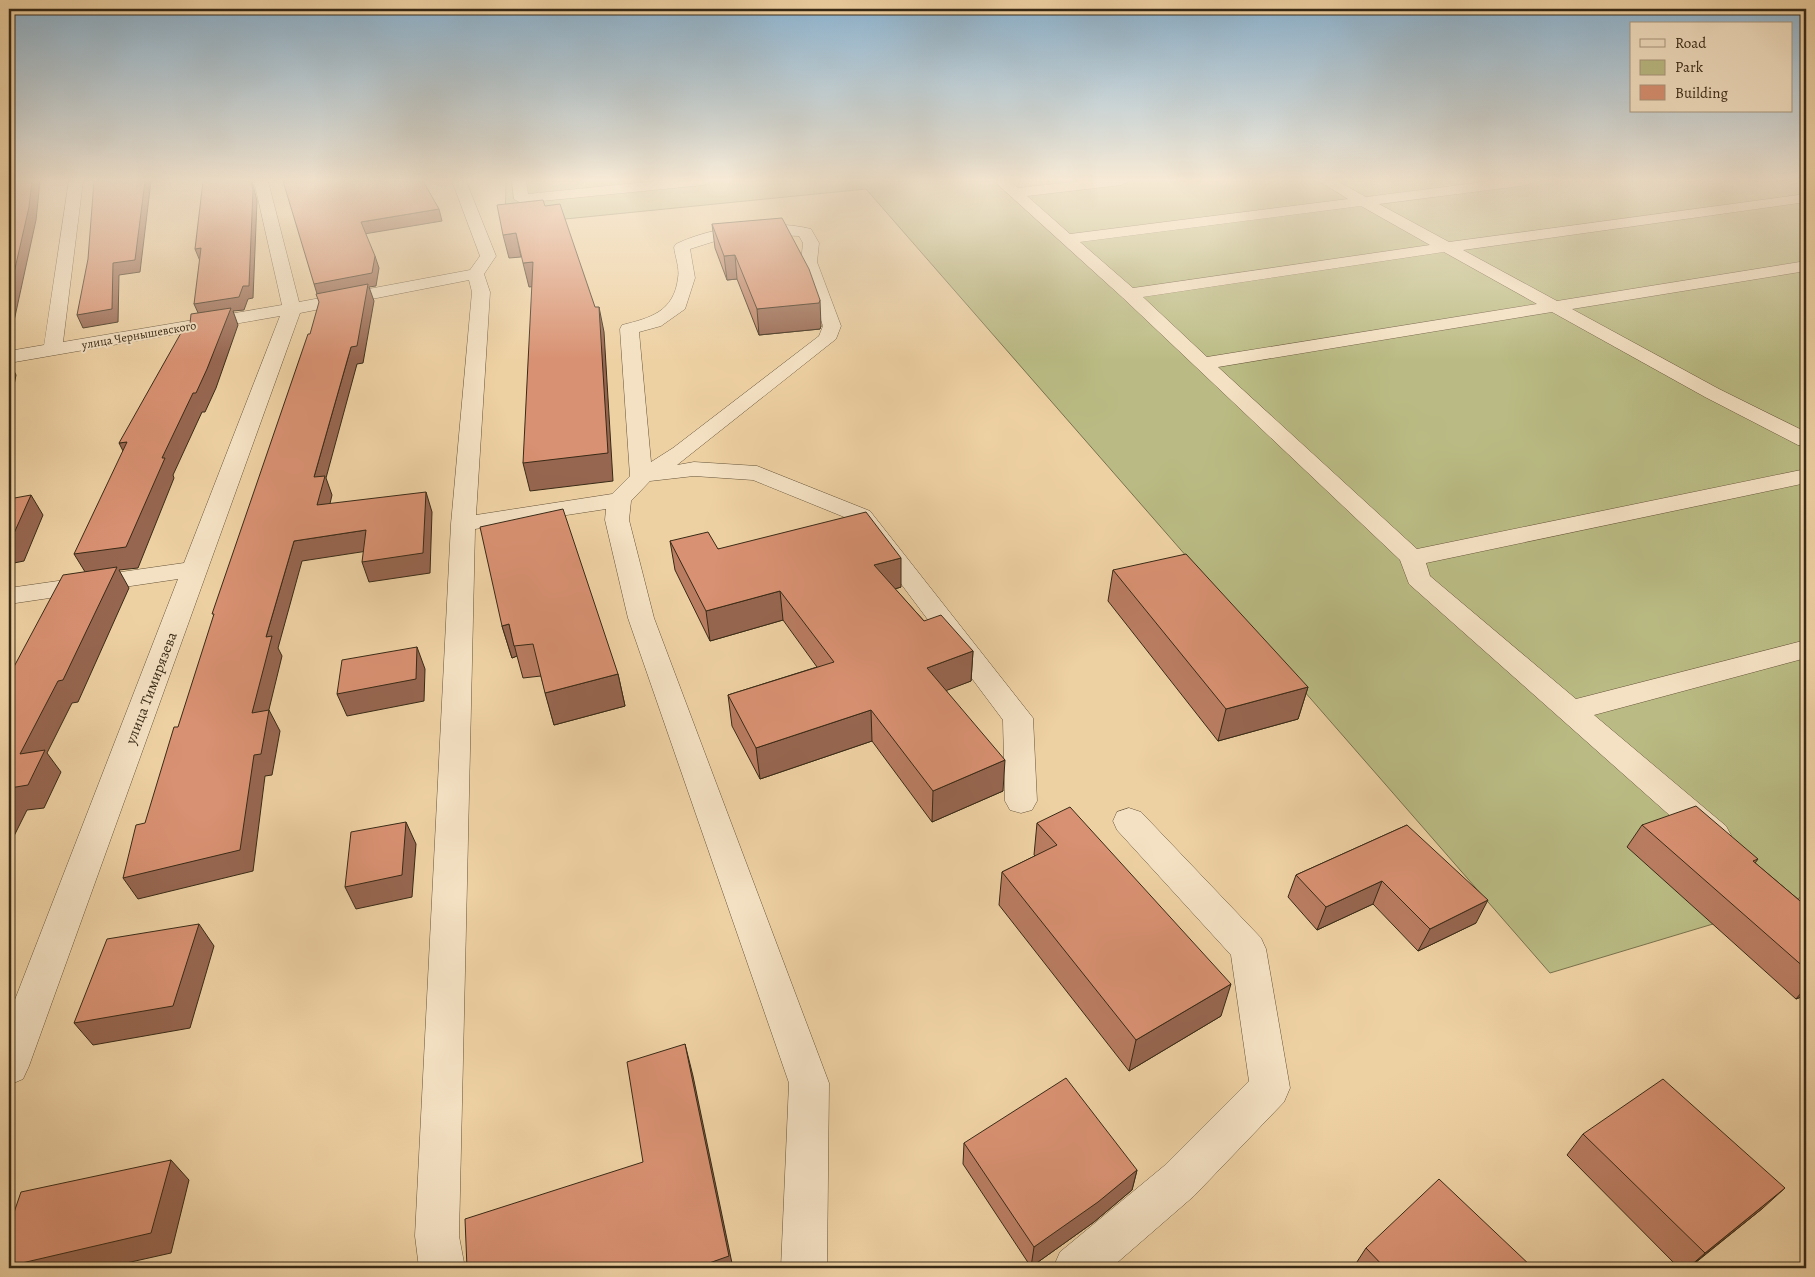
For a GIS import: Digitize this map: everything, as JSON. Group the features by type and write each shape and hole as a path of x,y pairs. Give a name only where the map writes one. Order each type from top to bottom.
{"street":[{"path":"53,349 68,241"},
{"path":"275,241 292,309"},
{"path":"442,1268 437,1236 463,524 481,292 476,274 488,256 482,241"},
{"path":"692,241 682,247 687,278 676,309 655,322 629,329 630,488 617,520 641,618 809,1083 804,1268"},
{"path":"630,488 681,453 827,339 832,326 809,262 810,241"},
{"path":"1070,241 1204,362 1412,558 1418,579 1732,851"},
{"path":"1435,241 1712,392 1806,440"},
{"path":"1129,294 1494,241"},
{"path":"1204,362 1806,266"},
{"name":"улица Чернышевского","path":"9,357 292,309 476,274"},
{"name":"улица Тимирязева","path":"9,1066 292,309"},
{"path":"463,524 630,488 694,469 757,473 862,516 1018,718 1021,801"},
{"path":"1412,558 1806,476"},
{"path":"9,596 196,568"},
{"path":"1570,711 1806,649"},
{"path":"1076,1268 1179,1182 1270,1088 1248,950 1129,821"}],"green space":[{"path":"911,241 1806,241 1806,896 1550,973"}],"building":[{"path":"9,241 21,241 9,295"},
{"path":"89,241 137,241 135,260 113,263 112,309 77,315 88,259"},
{"path":"196,241 251,241 249,286 243,286 239,297 194,304 201,248 195,249"},
{"path":"301,241 369,241 375,256 372,273 314,284"},
{"path":"518,241 572,241 595,307 599,307 608,453 523,463 533,262 523,263"},
{"path":"718,241 794,241 809,269 820,300 819,303 757,309 735,255 724,256"},
{"path":"368,284 357,346 351,347 314,477 325,476 317,505 426,492 423,553 362,562 366,530 294,541 266,637 272,636 252,713 269,710 261,754 254,755 240,850 123,878 136,825 145,823 174,727 178,727 214,614 212,614 308,334 310,334 319,302 316,294"},
{"path":"231,308 196,393 193,393 162,458 165,458 126,547 74,554 127,442 119,443 186,324 190,324 191,314"},
{"path":"31,495 11,540 9,541 9,499"},
{"path":"563,509 618,674 545,693 533,644 514,646 509,624 502,626 480,527"},
{"path":"866,512 901,558 874,565 924,621 941,615 973,651 927,668 1005,760 933,791 871,710 756,748 728,695 834,662 780,591 706,611 670,541 708,532 718,549"},
{"path":"1186,554 1308,687 1226,709 1113,570"},
{"path":"117,567 63,680 58,681 20,754 45,750 28,785 10,788 9,791 9,676 63,575"},
{"path":"417,647 416,679 337,694 342,660"},
{"path":"1696,806 1758,859 1753,861 1806,906 1806,969 1642,825"},
{"path":"1070,807 1231,984 1136,1040 1002,872 1057,845 1037,823"},
{"path":"406,822 402,875 345,887 351,832"},
{"path":"1407,825 1488,900 1430,929 1382,881 1326,907 1296,875"},
{"path":"199,924 173,1006 74,1023 107,939"},
{"path":"685,1044 729,1256 695,1268 467,1268 465,1219 643,1162 627,1062"},
{"path":"1066,1078 1137,1170 1098,1202 1034,1247 964,1143"},
{"path":"1663,1079 1785,1188 1705,1253 1583,1134"},
{"path":"171,1160 151,1233 9,1266 9,1227 21,1192"},
{"path":"1439,1179 1533,1268 1385,1268 1366,1248"}]}
